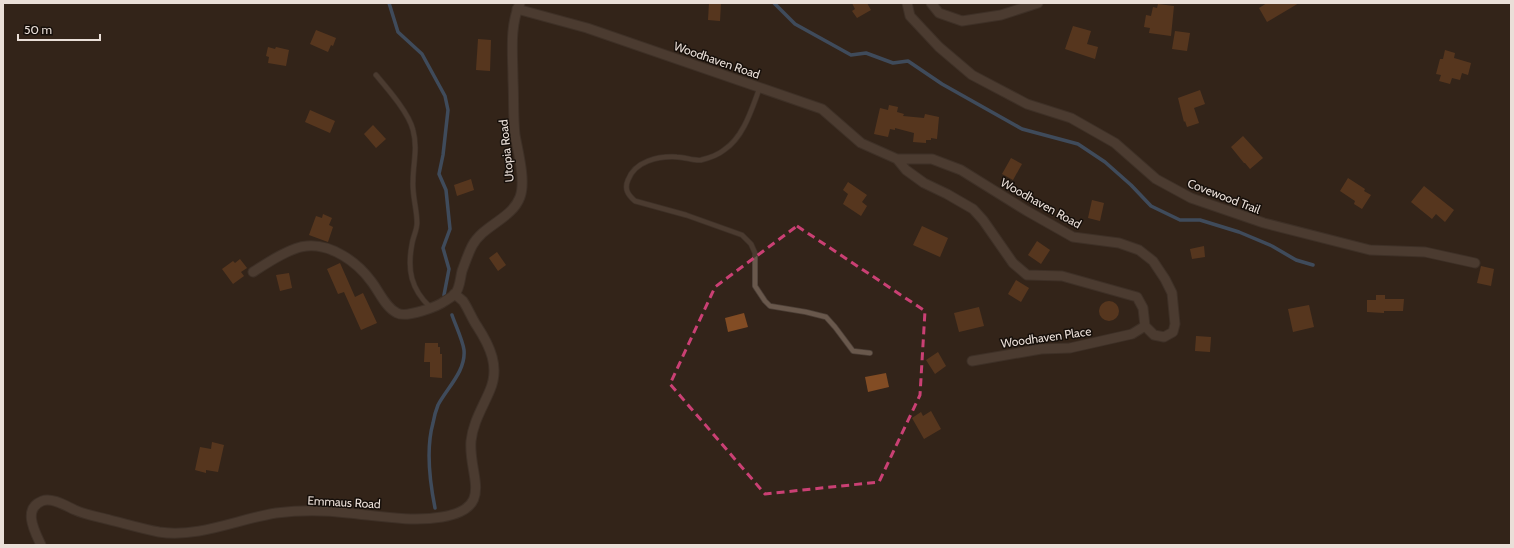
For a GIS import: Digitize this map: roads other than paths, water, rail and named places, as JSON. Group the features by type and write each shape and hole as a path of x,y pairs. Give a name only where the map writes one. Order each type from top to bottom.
{"street":[{"name":"Covewood Trail","path":"907,3 910,16 939,47 972,75 1026,104 1071,118 1115,143 1156,179 1190,198 1264,224 1370,250 1425,252 1475,263"},
{"path":"931,3 939,13 962,21 1001,15 1038,3"},
{"name":"Woodhaven Road","path":"519,6 822,108 861,143 897,159 932,159 961,170 1027,211 1073,237 1119,243 1139,250 1153,261 1172,293 1175,324 1173,332 1164,336 1154,335 1145,326 1143,308 1137,297 1062,276 1027,275 1013,263 983,220 973,209 948,194 924,183 906,170 897,159"},
{"name":"Utopia Road","path":"454,294 458,287 462,271 472,245 492,225 516,205 520,196 522,184 514,123 512,37 519,6"},
{"path":"253,272 278,256 292,250 306,246 319,246 349,259 366,274 390,308 398,314 404,316 413,314 442,304 454,294"},
{"name":"Emmaus Road","path":"41,545 30,517 36,504 42,501 50,500 79,512 169,533 198,531 262,516 292,512 346,512 408,518 437,517 460,512 470,506 475,496 476,486 471,456 471,441 477,418 494,379 494,368 492,354 484,338 470,316 463,301 454,294"},
{"name":"Woodhaven Place","path":"972,360 1041,349 1070,348 1132,334 1145,326"}],"lane":[{"path":"376,74 404,112 413,130 416,156 413,181 417,224 409,262 412,284 422,300 430,307"},
{"path":"760,87 747,121 735,140 725,150 700,160 676,156 663,157 643,163 632,170 626,182 628,195 635,201 679,213 742,234 755,253 755,286 760,295 770,306 826,317 853,351 870,353"}],"waterway":[{"path":"389,3 398,32 422,54 445,96 448,110 443,155 439,174 446,190 450,229 443,248 449,269 444,295"},
{"path":"774,3 795,24 851,55 866,53 893,63 908,61 942,84 1022,129 1078,144 1105,162 1131,185 1151,206 1180,220 1200,220 1239,232 1272,246 1296,260 1313,265"},
{"path":"435,508 429,454 434,416 438,405 459,372 464,358 461,337 452,315"}]}
